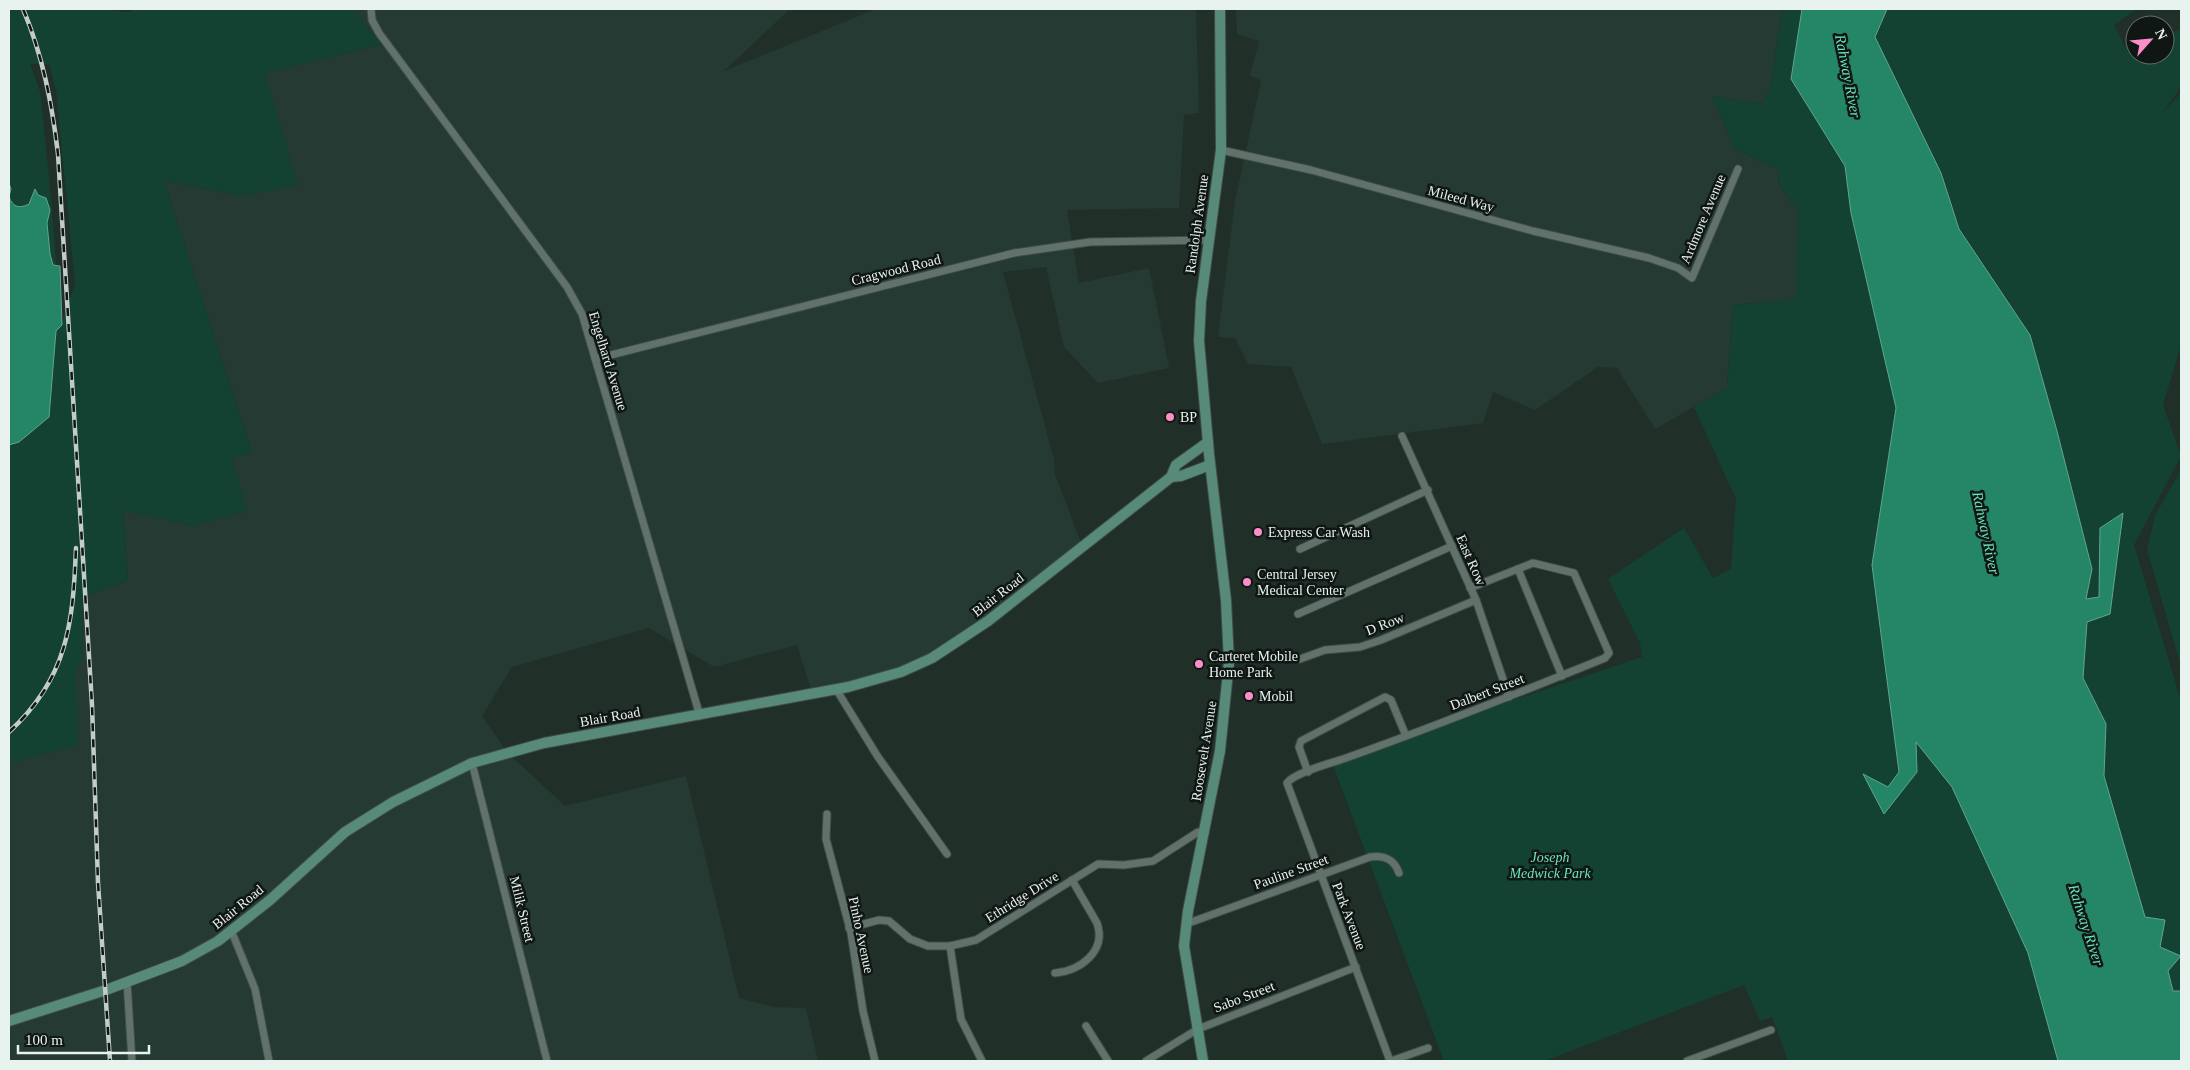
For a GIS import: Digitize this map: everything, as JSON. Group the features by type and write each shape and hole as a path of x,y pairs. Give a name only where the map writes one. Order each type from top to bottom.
{"street":[{"name":"Engelhard Avenue","path":"371,9 372,20 379,33 567,286 582,314 700,716"},
{"name":"Randolph Avenue","path":"1208,442 1199,341 1200,313 1221,150 1220,9"},
{"name":"Mileed Way","path":"1221,150 1311,170 1533,231 1648,258 1678,268 1692,278"},
{"name":"Ardmore Avenue","path":"1692,278 1738,169"},
{"name":"Cragwood Road","path":"595,359 1014,252 1090,242 1209,240"},
{"name":"East Row","path":"1402,436 1476,600 1509,697"},
{"name":"Roosevelt Avenue","path":"1204,1061 1184,953 1186,924 1205,833 1225,717 1229,662 1226,600 1208,442"},
{"name":"Blair Road","path":"9,1022 127,982 182,961 218,941 270,900 345,832 393,802 472,764 544,743 700,716 869,682 901,672 932,658 961,641 1171,477 1176,465 1208,442"},
{"path":"1171,477 1181,476 1210,465"},
{"path":"1300,549 1428,490"},
{"path":"1298,614 1452,546"},
{"name":"Dalbert Street","path":"1289,781 1308,772 1509,697 1605,658 1609,653 1574,572 1534,563 1518,569"},
{"path":"1470,588 1518,569 1562,676"},
{"name":"D Row","path":"1300,659 1325,650 1360,647 1381,640 1476,600"},
{"path":"836,689 878,757 947,854"},
{"path":"1308,772 1299,747 1301,741 1385,697 1391,700 1406,736"},
{"name":"Milik Street","path":"472,764 546,1061"},
{"name":"Park Avenue","path":"1289,781 1288,789 1390,1061"},
{"name":"Pinho Avenue","path":"827,814 826,839 849,928 863,1011 875,1061"},
{"name":"Ethridge Drive","path":"849,928 878,920 889,921 910,940 918,944 937,947 950,946 987,934 1098,864 1124,866 1153,861 1198,832 1205,833"},
{"name":"Pauline Street","path":"1186,924 1370,857 1380,856 1395,863 1399,873"},
{"path":"1054,973 1070,972 1085,962 1098,942 1099,931 1097,923 1072,880"},
{"path":"231,930 255,988 269,1061"},
{"path":"950,946 961,1019 982,1061"},
{"name":"Sabo Street","path":"1146,1061 1198,1028 1356,967"},
{"path":"127,982 132,1061"},
{"path":"1086,1026 1108,1061"},
{"path":"1687,1061 1771,1030"},
{"path":"1390,1061 1428,1048"}],"shaded area":[{"path":"352,9 790,9 724,71 876,9 1196,9 1199,113 1184,115 1179,208 1067,210 1079,283 1149,268 1169,368 1098,383 1064,347 1046,267 1003,272 1054,459 1055,474 1083,548 917,666 812,693 797,645 714,667 649,628 512,667 482,716 507,752 565,806 686,776 739,998 774,1007 806,1008 818,1061 9,1061 9,749 83,658 82,597 128,580 123,509 192,526 246,510 232,458 252,452 164,181 242,196 264,73 382,44"},
{"path":"1236,9 1782,9 1770,91 1762,104 1712,96 1734,148 1779,170 1778,184 1798,209 1797,299 1733,305 1727,388 1655,429 1617,368 1598,367 1535,410 1493,392 1483,423 1322,444 1291,367 1248,364 1235,338 1218,337 1235,201 1261,81 1250,75 1259,41 1237,34"}],"green space":[{"path":"9,9 97,9 130,12 135,9 352,9 382,44 265,73 298,185 242,196 164,181 252,452 232,458 247,511 192,526 123,510 128,580 82,597 83,658 76,668 78,745 9,763","holes":["30,64 49,64 56,90 75,284 61,325 40,91"]},
{"name":"Joseph Medwick Park","path":"1782,9 1802,9 1791,79 1845,166 1851,213 1896,408 1872,565 1899,772 1888,787 1864,775 1885,814 1916,741 1952,787 2028,953 2058,1061 1788,1061 1772,1017 1760,1021 1744,985 1544,1061 1444,1061 1333,765 1406,736 1642,657 1640,643 1608,579 1684,528 1713,578 1731,569 1736,499 1694,407 1727,388 1733,305 1796,299 1798,209 1778,184 1779,170 1734,148 1712,96 1762,104 1770,91"},
{"path":"1887,9 2137,9 2128,15 2125,15 2125,17 2114,25 2125,47 2125,65 2175,65 2175,31 2181,29 2181,87 2163,112 2181,93 2181,345 2163,405 2181,456 2134,545 2181,701 2181,956 2160,947 2145,917 2104,776 2106,724 2083,678 2087,622 2110,614 2100,528 2099,598 2086,599 2092,569 2057,431 2030,335 1959,229 1941,173 1875,37"},
{"path":"2181,470 2181,666 2147,550 2155,515"},
{"path":"2181,958 2181,991 2173,991 2168,971"}],"water":[{"name":"Rahway River","path":"1802,9 1887,9 1875,37 1941,173 1959,229 2030,335 2057,431 2092,569 2086,599 2099,597 2100,528 2123,513 2110,614 2087,622 2083,678 2106,724 2104,776 2145,917 2165,920 2160,947 2181,956 2168,971 2173,991 2181,991 2181,1061 2058,1061 2028,953 1952,787 1916,742 1917,772 1884,814 1863,774 1888,787 1899,772 1872,565 1896,408 1851,213 1845,166 1791,79"},
{"path":"35,189 38,195 46,198 50,210 47,223 50,254 53,265 60,266 62,325 56,331 49,417 19,442 9,445 9,197 14,205 19,207 29,204"}],"railway":[{"path":"23,9 36,44 46,80 58,154 92,705 98,883 110,1061"},
{"path":"9,732 29,712 44,691 64,648 73,601 76,548"}],"place":[{"name":"BP","path":"1170,417"},
{"name":"Express Car Wash","path":"1258,532"},
{"name":"Central Jersey Medical Center","path":"1247,582"},
{"name":"Carteret Mobile Home Park","path":"1199,664"},
{"name":"Mobil","path":"1249,696"}]}
